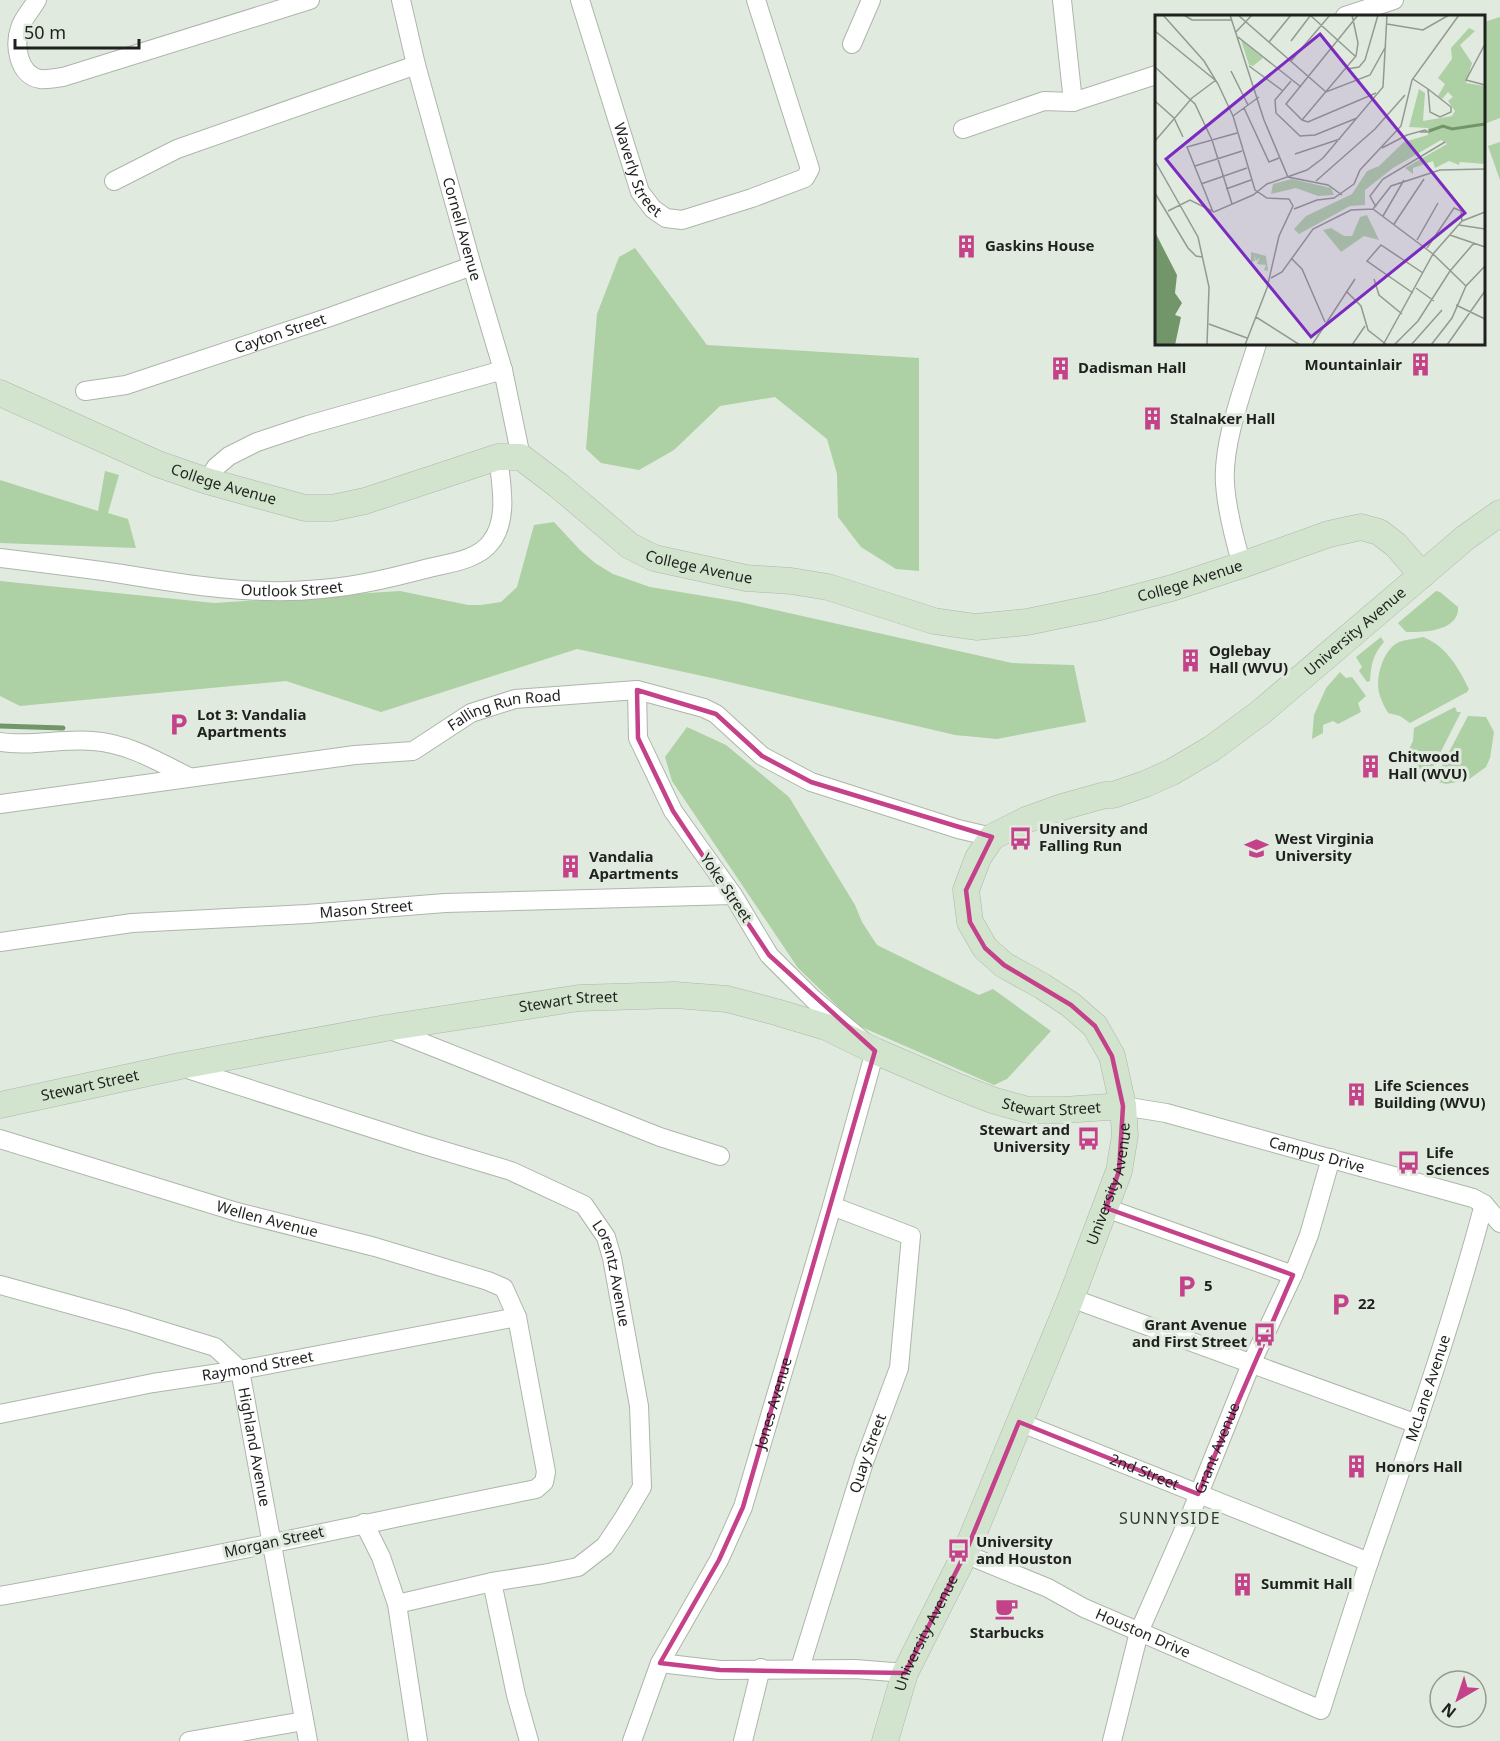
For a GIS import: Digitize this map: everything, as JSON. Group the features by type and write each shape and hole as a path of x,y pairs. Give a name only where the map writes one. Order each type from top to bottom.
{"street":[{"path":"38,0 20,27 18,54 24,68 38,79 63,77 310,0"},
{"name":"Cornell Avenue","path":"401,0 416,65 503,370 510,457"},
{"name":"Waverly Street","path":"580,0 640,192 653,209 666,218 682,220 752,198 805,178 810,169 756,0"},
{"path":"852,44 871,0"},
{"path":"1062,0 1072,102"},
{"path":"1349,15 1394,0"},
{"path":"114,181 177,149 416,65"},
{"path":"963,129 1044,101 1072,102 1155,75"},
{"name":"Cayton Street","path":"85,391 126,385 330,317 472,266"},
{"path":"1242,566 1230,524 1225,482 1229,440 1257,345"},
{"path":"207,481 216,467 229,456 257,442 308,425 503,370"},
{"name":"College Avenue","path":"0,393 148,460 207,481 305,508 332,508 365,501 510,457 559,486 630,546 654,558 746,578 791,581 828,587 934,621 976,627 1027,622 1100,607 1172,588 1242,566 1329,534 1361,527 1379,532 1396,545 1422,575"},
{"name":"Outlook Street","path":"0,558 226,589 321,590 361,584 467,558 483,550 492,542 499,528 510,457"},
{"name":"University Avenue","path":"885,1741 905,1673 965,1554 1071,1298 1119,1171 1125,1135 1123,1106 1112,1056 1095,1026 1071,1005 1004,965 985,948 970,922 966,890 978,858 993,837 1026,820 1062,807 1105,795 1113,795 1145,784 1172,772 1211,749 1261,712 1465,538 1500,513"},
{"path":"1396,545 1421,547 1465,538"},
{"name":"Falling Run Road","path":"0,804 355,755 413,751 471,713 515,699 637,690 704,708 716,714 762,756 811,782 958,829 993,837"},
{"name":"Yoke Street","path":"637,690 638,738 673,811 733,895 769,955 813,999 875,1051"},
{"path":"0,742 16,744 95,741 123,746 189,777"},
{"name":"Mason Street","path":"0,942 132,923 307,914 445,903 733,895"},
{"name":"Stewart Street","path":"0,1105 180,1066 386,1028 579,998 675,995 727,999 826,1027 875,1051 992,1100 1028,1110 1123,1106"},
{"path":"386,1028 660,1137 720,1156"},
{"name":"Jones Avenue","path":"632,1741 660,1663 719,1560 742,1507 832,1206 875,1051"},
{"name":"Lorentz Avenue","path":"180,1066 511,1171 584,1205 606,1237 612,1258 639,1406 642,1487 605,1546 578,1567 492,1582 397,1604"},
{"name":"Campus Drive","path":"1123,1106 1166,1113 1473,1198 1484,1204 1500,1223"},
{"name":"Wellen Avenue","path":"0,1139 237,1212 375,1247 488,1281 504,1288 517,1317 546,1472 544,1482"},
{"name":"Grant Avenue","path":"1112,1741 1139,1632 1251,1364 1293,1275 1309,1235 1331,1158"},
{"name":"McLane Avenue","path":"1321,1710 1417,1424 1484,1204"},
{"name":"Quay Street","path":"800,1668 864,1462 899,1368 912,1236 832,1206"},
{"path":"1106,1208 1293,1275"},
{"name":"Highland Avenue","path":"0,1285 215,1347 240,1370 308,1741"},
{"path":"1071,1298 1417,1424"},
{"name":"Raymond Street","path":"3,1409 240,1370 517,1317"},
{"name":"2nd Street","path":"1019,1422 1369,1562"},
{"name":"Morgan Street","path":"0,1596 272,1544 536,1489 544,1482"},
{"path":"364,1523 381,1557 397,1604 418,1741"},
{"name":"Houston Drive","path":"965,1554 1048,1588 1084,1608 1321,1710"},
{"path":"492,1582 516,1695 529,1741"},
{"path":"660,1663 720,1670 855,1668 905,1673"},
{"path":"743,1741 761,1668"},
{"path":"189,1741 304,1721"}],"highlighted area":[{"path":"637,690 716,714 762,756 811,782 992,837 966,890 970,922 985,948 1004,965 1071,1005 1095,1026 1112,1056 1123,1106 1119,1171 1106,1208 1293,1275 1198,1494 1019,1422 965,1554 905,1673 720,1670 660,1663 719,1560 743,1507 875,1051 769,955 673,811 638,738"}],"green space":[{"path":"1500,17 1500,118 1485,124 1485,22"},
{"path":"1500,142 1500,180 1488,146"},
{"path":"635,248 707,345 919,358 919,571 896,569 861,547 838,517 837,474 827,439 775,397 720,406 674,450 639,470 601,463 586,449 597,314 619,257"},
{"path":"105,471 119,475 108,513 128,519 136,548 0,543 0,480 98,511"},
{"path":"554,522 595,563 613,574 650,587 740,602 1012,663 1074,665 1086,722 997,739 955,735 577,649 381,712 286,681 20,706 0,696 0,581 214,603 400,591 468,605 481,605 501,602 517,587 534,525"},
{"path":"1436,591 1458,607 1456,617 1447,626 1426,631 1406,632 1398,623"},
{"path":"1381,637 1384,642 1375,655 1370,681 1367,682 1359,671 1362,667 1356,657"},
{"path":"1423,637 1445,652 1456,665 1469,689 1410,723 1400,716 1388,713 1378,689 1379,674 1384,658 1393,646 1402,641"},
{"path":"1340,672 1346,678 1352,677 1366,696 1358,703 1361,712 1338,724 1333,721 1323,725 1323,733 1312,739 1314,715 1326,688"},
{"path":"1455,707 1457,712 1461,712 1428,774 1418,767 1409,749 1413,741 1414,728"},
{"path":"1468,716 1486,717 1494,732 1490,758 1486,767 1468,780 1446,784 1439,782 1438,773"},
{"path":"687,727 726,745 789,797 877,945 979,995 993,989 1051,1031 1007,1079 994,1085 857,1025 798,968 672,781 665,757"}],"waterway":[{"path":"0,726 63,728"}],"place":[{"name":"Gaskins House","path":"967,246"},
{"name":"Mountainlair","path":"1420,365"},
{"name":"Dadisman Hall","path":"1060,368"},
{"name":"Stalnaker Hall","path":"1152,419"},
{"name":"Oglebay Hall (WVU)","path":"1191,660"},
{"name":"Lot 3: Vandalia Apartments","path":"179,724"},
{"name":"Chitwood Hall (WVU)","path":"1370,766"},
{"name":"University and Falling Run","path":"1021,838"},
{"name":"West Virginia University","path":"1257,848"},
{"name":"Vandalia Apartments","path":"571,866"},
{"name":"Life Sciences Building (WVU)","path":"1356,1095"},
{"name":"Stewart and University","path":"1088,1139"},
{"name":"Life Sciences","path":"1408,1162"},
{"name":"5","path":"1186,1286"},
{"name":"22","path":"1340,1304"},
{"name":"Grant Avenue and First Street","path":"1265,1334"},
{"name":"Honors Hall","path":"1357,1467"},
{"name":"University and Houston","path":"958,1551"},
{"name":"Summit Hall","path":"1243,1584"},
{"name":"Starbucks","path":"1007,1609"}],"district":[{"name":"SUNNYSIDE","path":"1170,1518"}]}
